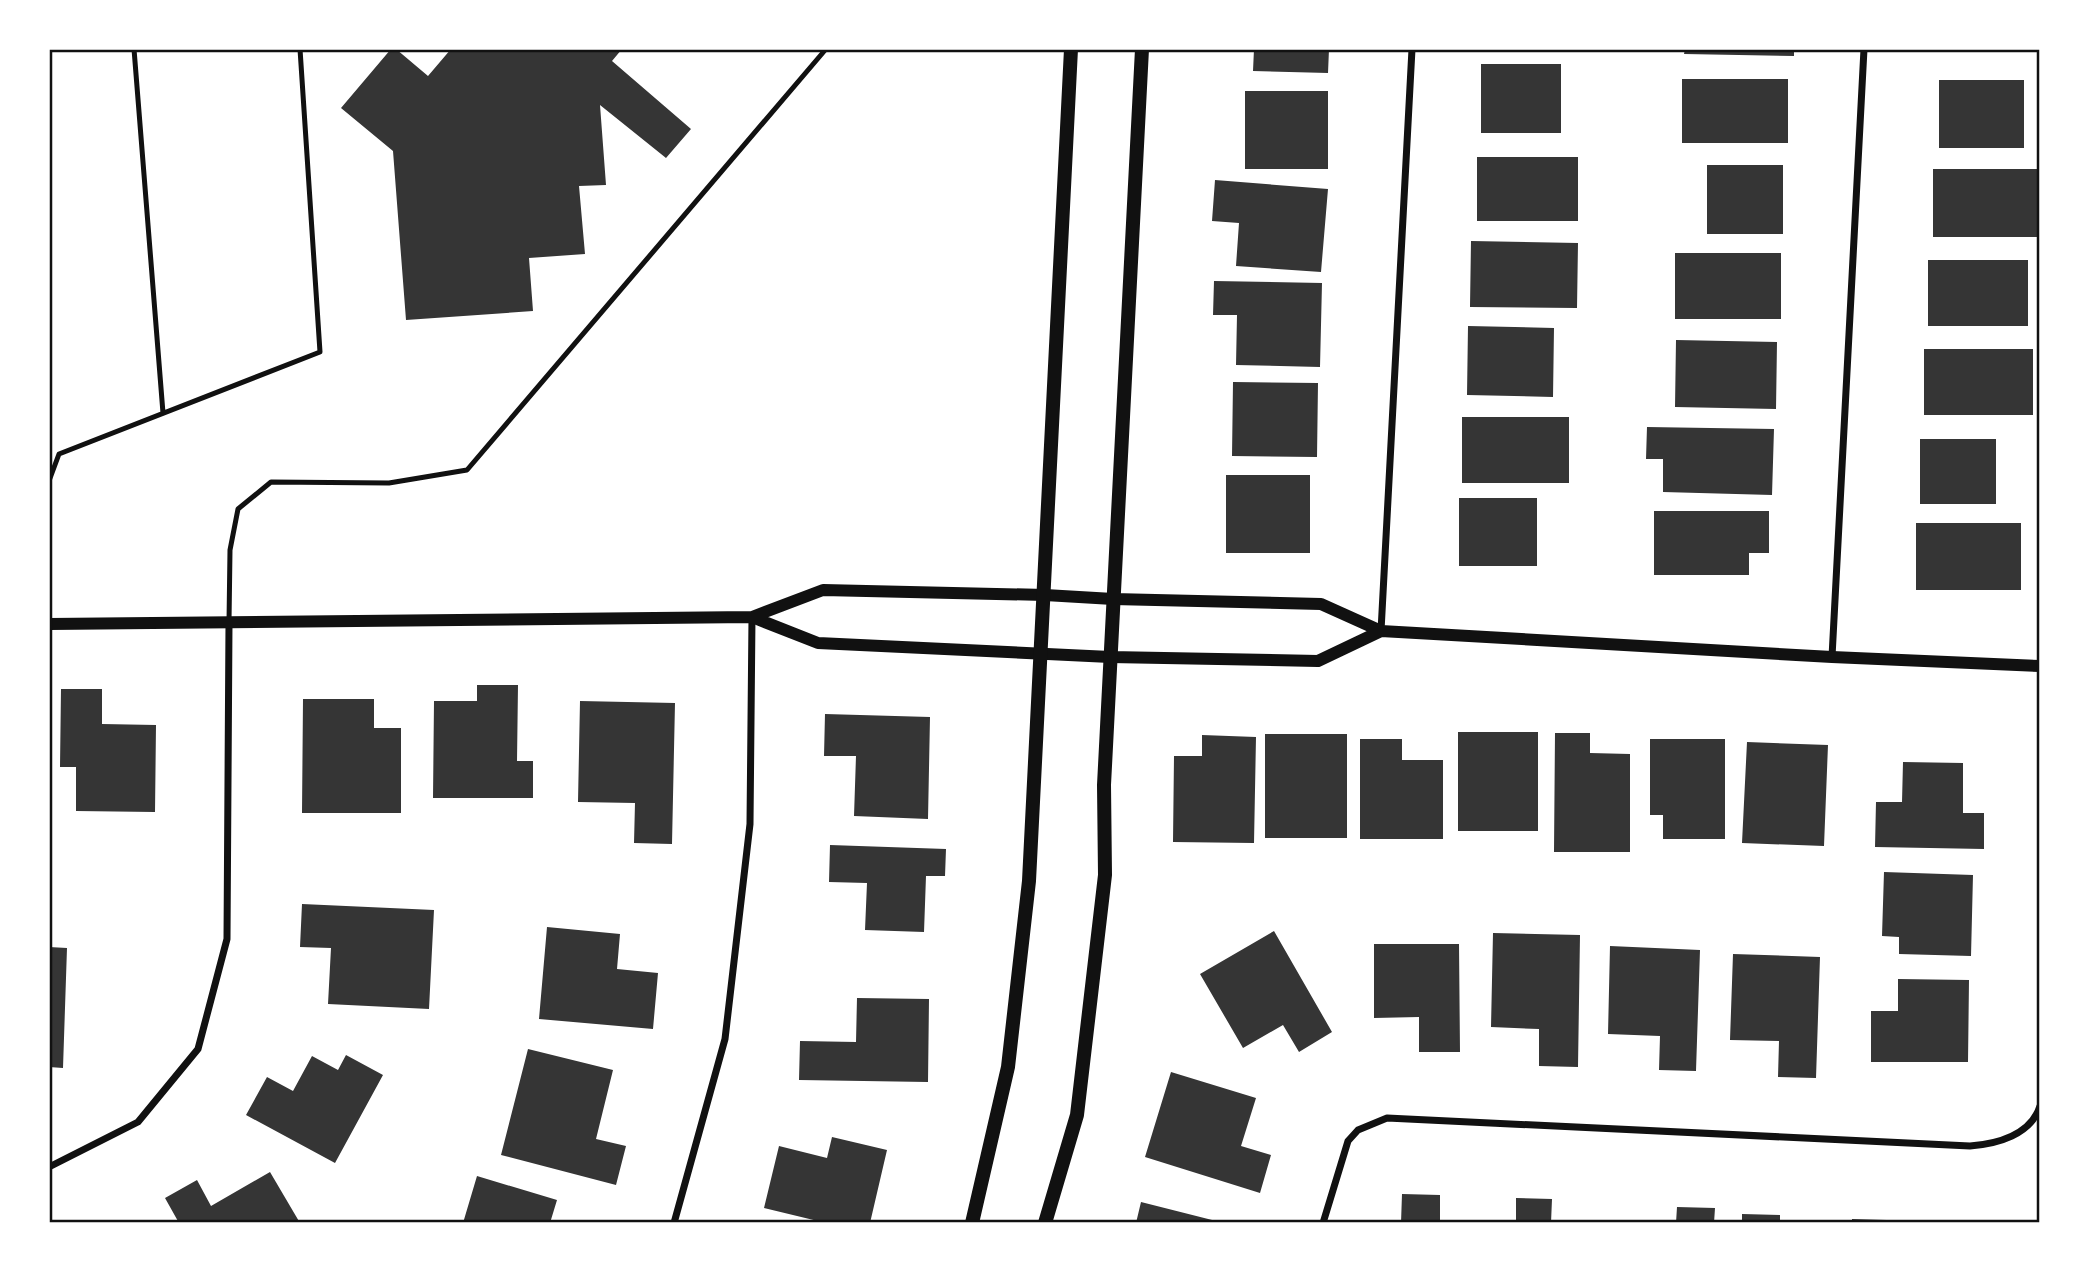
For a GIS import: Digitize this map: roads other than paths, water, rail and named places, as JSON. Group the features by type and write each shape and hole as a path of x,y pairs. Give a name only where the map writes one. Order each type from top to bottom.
{"main road":[{"path":"972,1223 1008,1067 1030,881 1072,49"},
{"path":"1045,1223 1077,1115 1105,875 1104,785 1142,49"}],"street":[{"path":"1381,631 1412,49"},
{"path":"1832,657 1864,49"},
{"path":"49,624 752,617 822,590 1321,604 1381,631 2040,666"},
{"path":"752,617 818,643 1110,657 1318,661 1381,631"},
{"path":"674,1223 725,1038 750,824 752,617"},
{"path":"49,1167 138,1122 198,1049 227,939 229,623"},
{"path":"1323,1223 1348,1141 1358,1130 1387,1118 1970,1146 1991,1144 2021,1131 2035,1120 2040,1106"}],"lane":[{"path":"134,49 163,413"},
{"path":"49,481 59,454 320,352 300,49"},
{"path":"229,623 230,550 238,509 271,482 389,483 467,470 826,49"}]}
